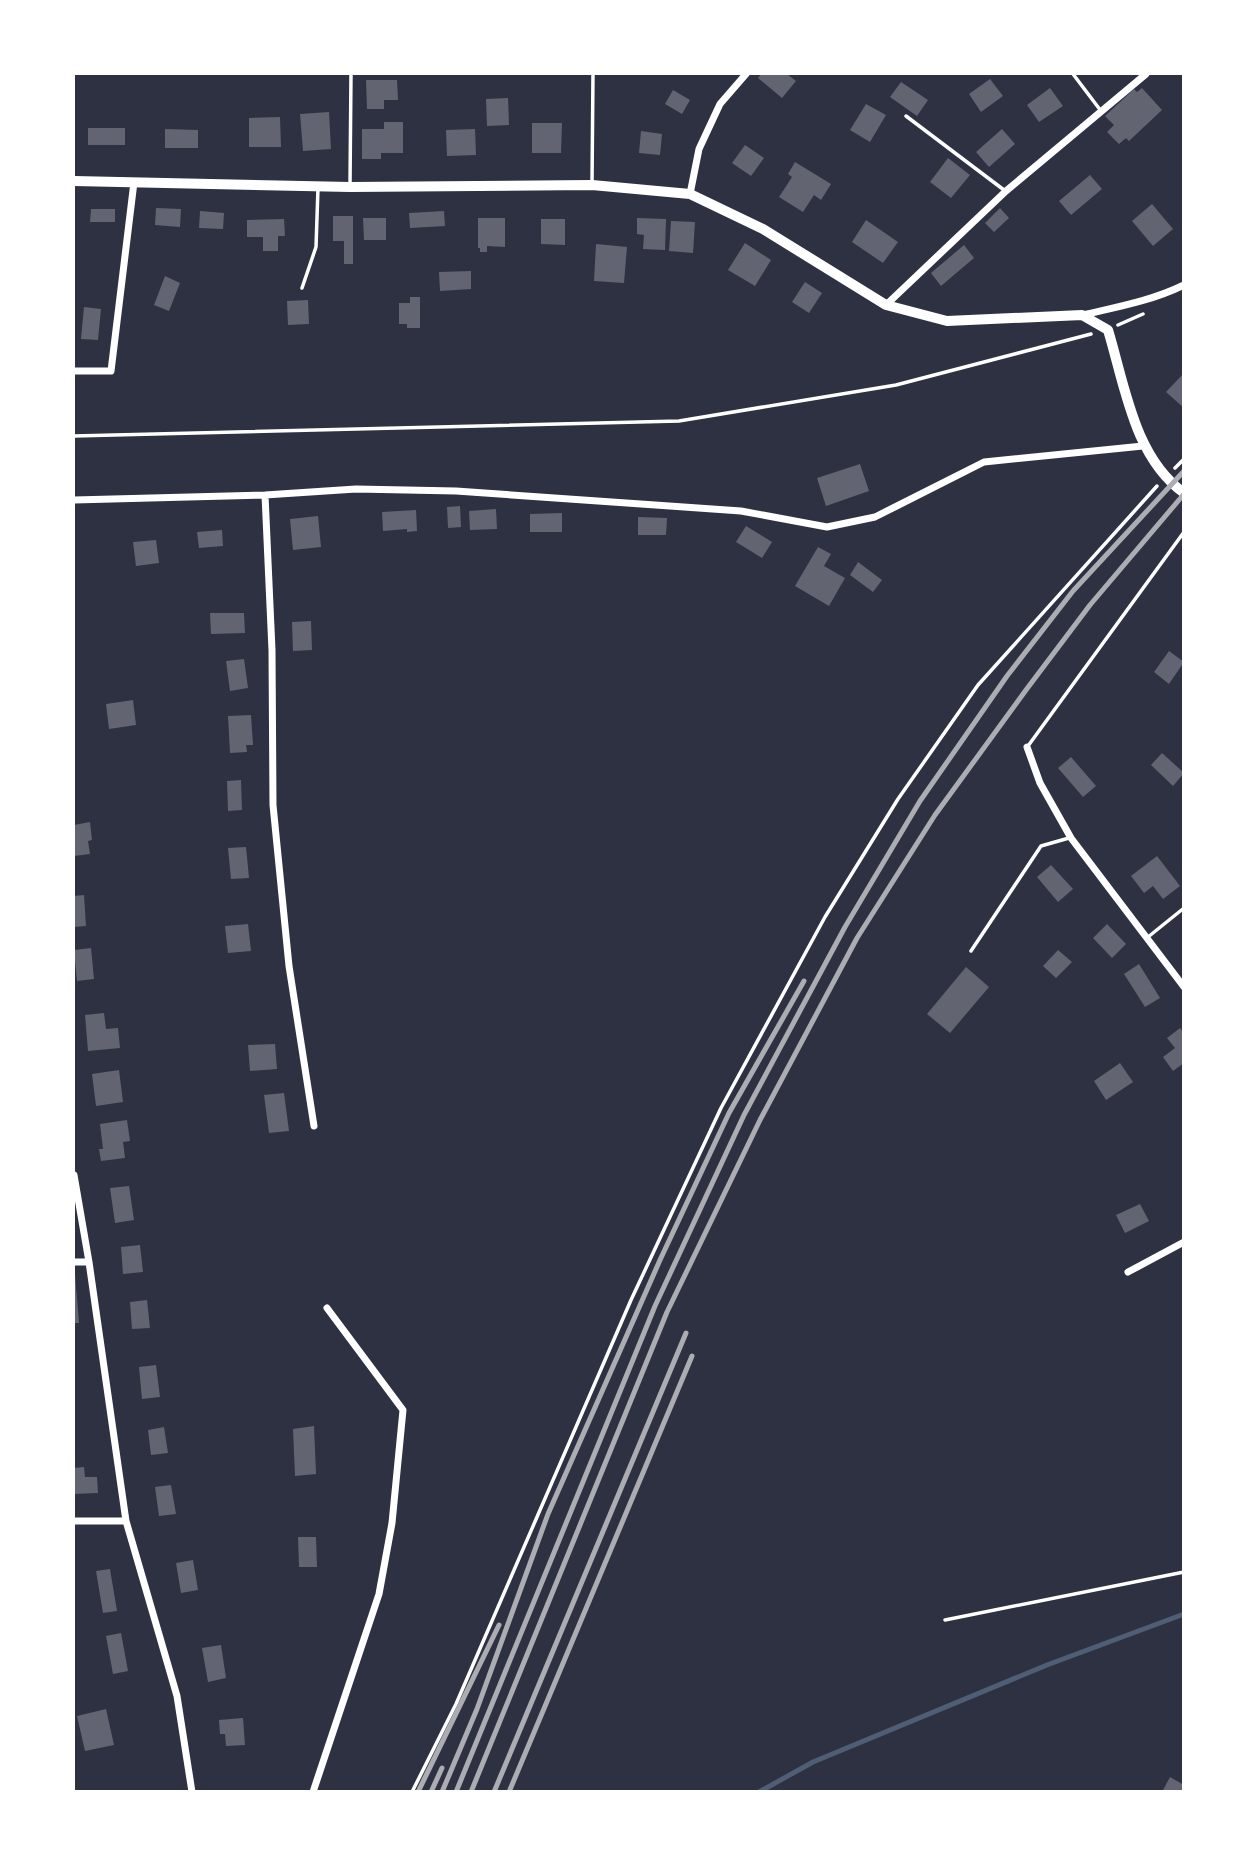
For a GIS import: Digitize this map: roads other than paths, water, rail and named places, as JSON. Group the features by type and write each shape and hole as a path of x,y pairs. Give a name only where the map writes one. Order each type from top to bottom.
{"street":[{"path":"690,194 699,149 720,104 746,74"},
{"path":"886,305 1006,191 1146,74"},
{"path":"74,181 350,187 593,185 690,194 763,229 886,305 947,321 1082,315 1144,300 1184,285"},
{"path":"74,371 111,371 134,182"},
{"path":"1082,315 1108,330 1143,446 1165,478 1184,494"},
{"path":"74,500 265,495 356,489 456,491 741,511 827,527 875,517 984,462 1143,446"},
{"path":"265,495 272,650 273,805 289,967 314,1126"},
{"path":"1027,747 1040,783 1071,838 1184,987"},
{"path":"74,1175 89,1262 125,1521 177,1696 192,1791"},
{"path":"1128,1272 1184,1242"},
{"path":"74,1262 89,1262"},
{"path":"313,1791 379,1594 392,1523 403,1410 327,1308"},
{"path":"74,1521 125,1521"}],"lane":[{"path":"350,187 351,74"},
{"path":"593,74 593,185"},
{"path":"1073,74 1101,111"},
{"path":"906,116 1006,191"},
{"path":"302,288 316,247 318,186"},
{"path":"1027,747 1184,532"},
{"path":"971,951 1041,846 1071,838"},
{"path":"1148,937 1184,908"},
{"path":"945,1620 1184,1572"}],"waterway":[{"path":"759,1792 813,1762 1047,1665 1184,1614"}],"railway":[{"path":"456,1792 655,1306 744,1115 845,927 920,801 1007,676 1073,591 1184,471"},
{"path":"471,1792 667,1312 760,1120 857,938 935,815 1026,690 1090,605 1184,494"},
{"path":"442,1792 477,1709 548,1514 660,1260 729,1113 804,981"},
{"path":"494,1792 686,1333"},
{"path":"509,1792 692,1356"},
{"path":"418,1792 499,1625"},
{"path":"431,1792 442,1768"}]}
